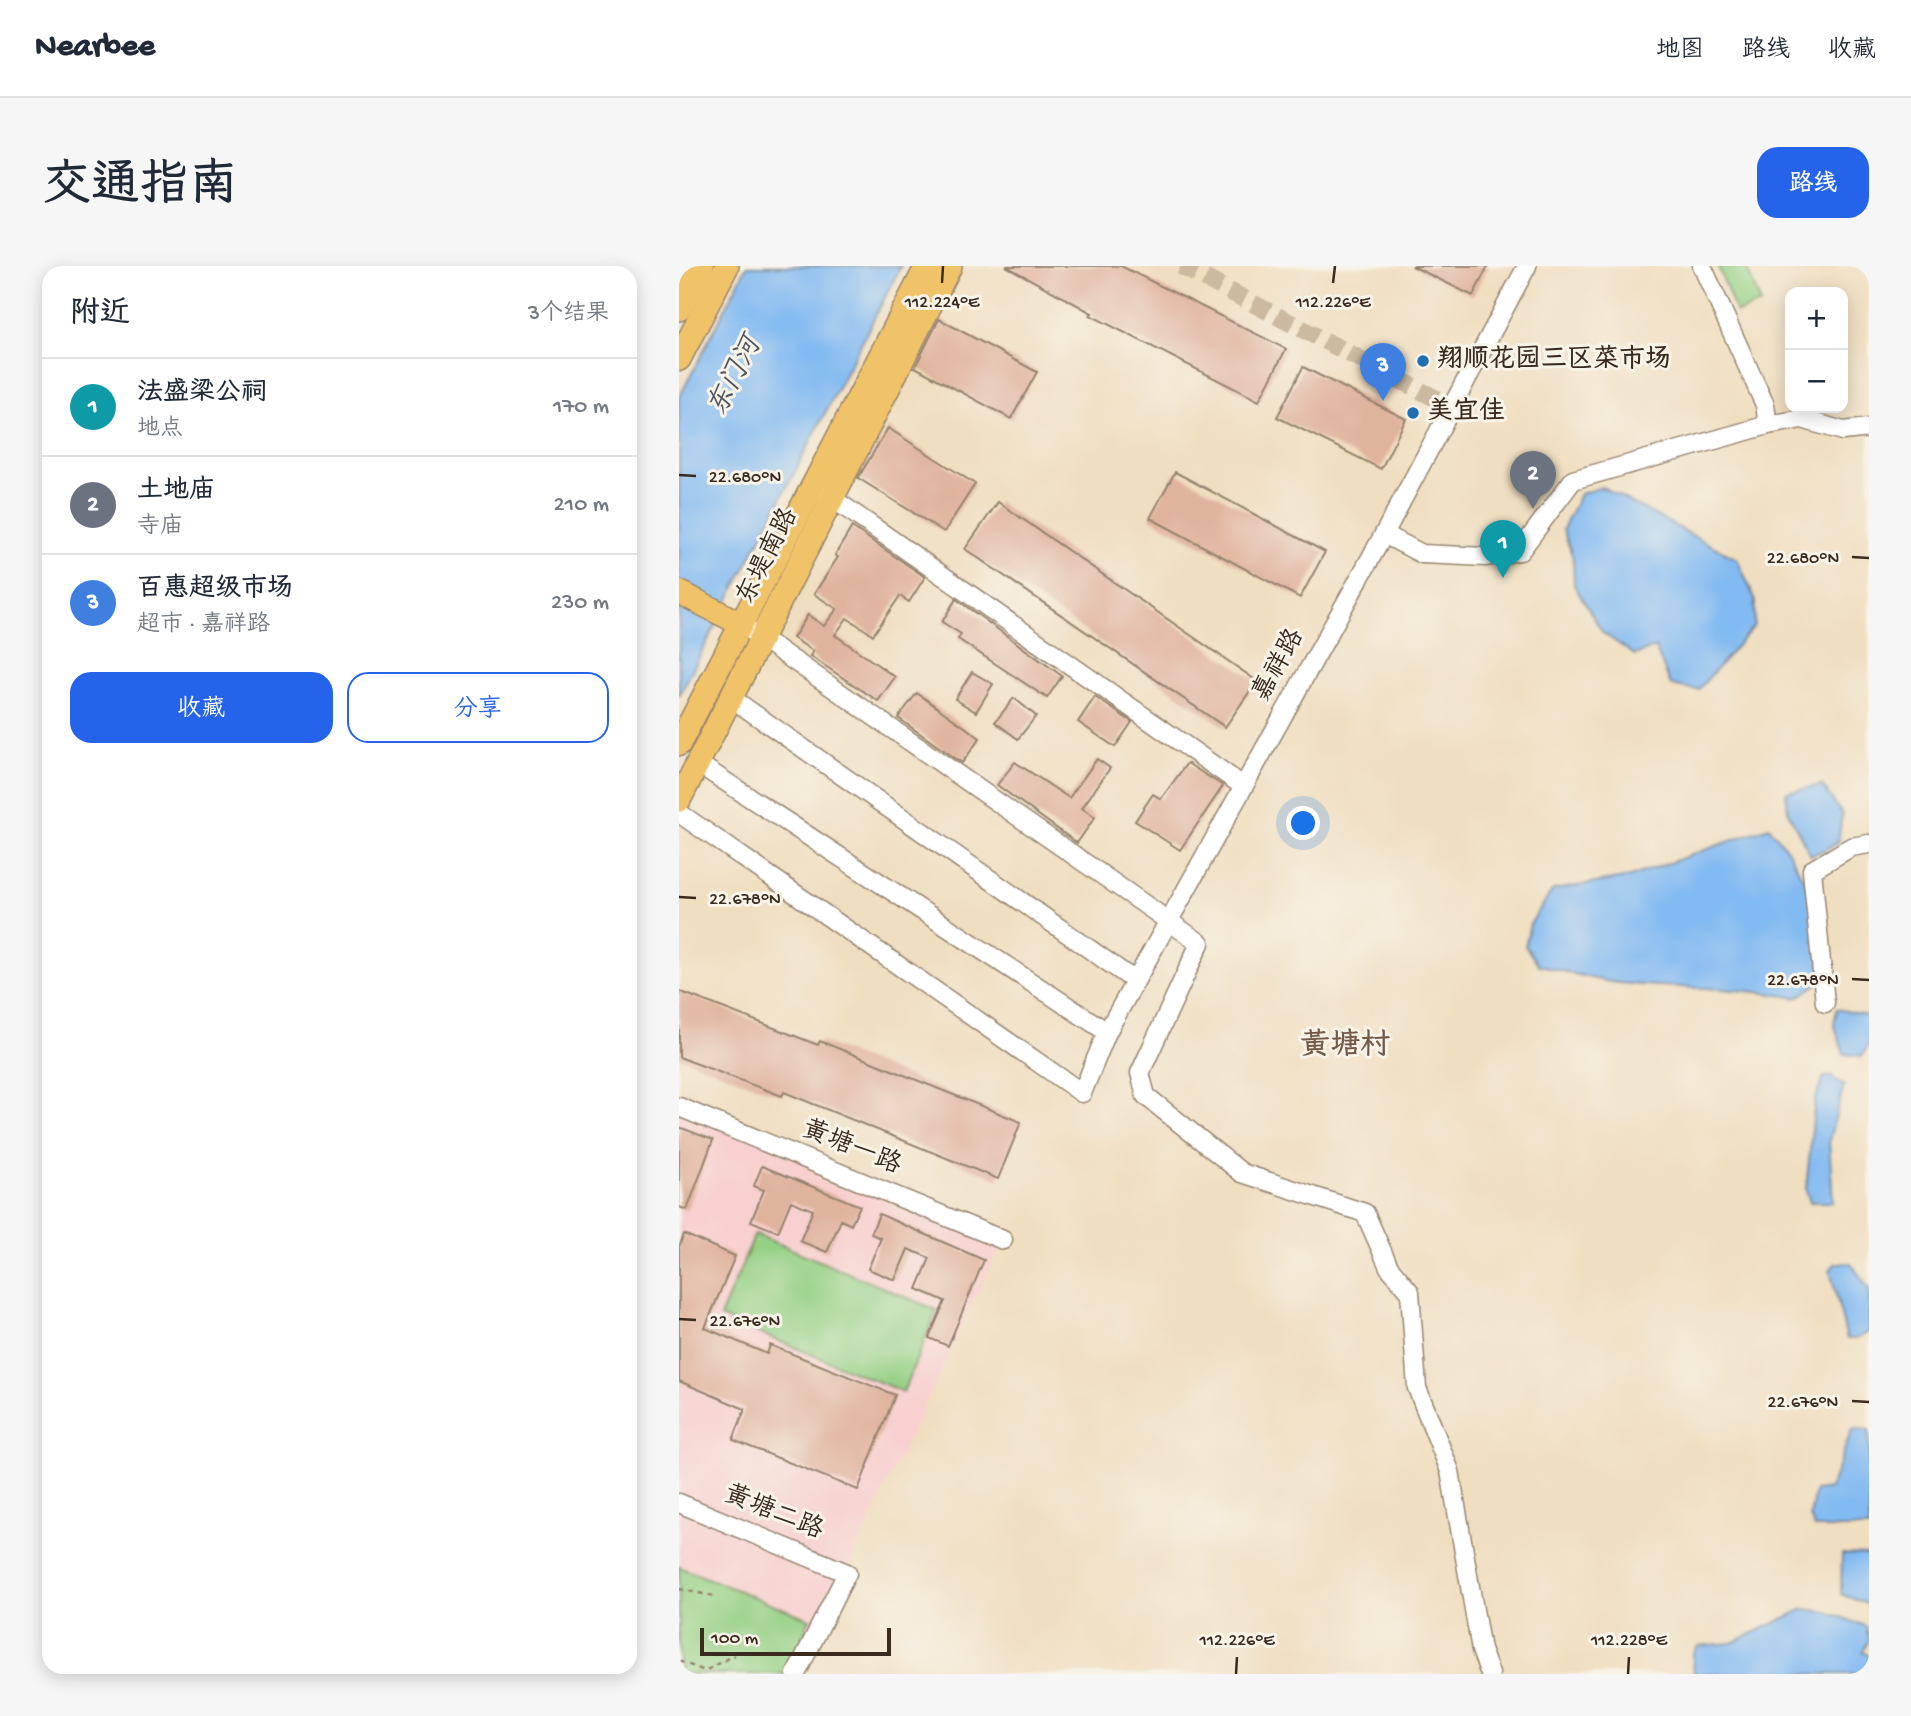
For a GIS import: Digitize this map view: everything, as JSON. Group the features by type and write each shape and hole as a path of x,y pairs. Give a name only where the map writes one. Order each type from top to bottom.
{"main road":[{"path":"679,309 702,266"},
{"path":"679,359 727,266"},
{"name":"东堤南路","path":"822,491 927,266"},
{"name":"东堤南路","path":"679,744 750,630 822,491 950,266"},
{"path":"679,592 750,630"},
{"name":"东堤南路","path":"679,800 730,697 750,630"}],"street":[{"name":"嘉祥路","path":"679,813 1082,1093 1107,1032 1384,534 1527,266"},
{"path":"1702,266 1765,404 1768,425"},
{"path":"1384,534 1422,554 1486,557 1520,551 1573,480 1768,425 1802,419 1843,431 1869,428"},
{"path":"822,491 1243,786"},
{"path":"750,630 1201,943 1140,1073 1146,1096 1242,1173 1365,1213 1389,1267 1410,1292 1417,1388 1450,1471 1481,1650 1490,1674"},
{"path":"730,697 1135,981"},
{"path":"697,763 1107,1032"},
{"path":"1825,1003 1812,870 1851,847 1869,844"},
{"name":"黄塘一路","path":"679,1107 1003,1240"},
{"name":"黄塘二路","path":"679,1503 846,1573 796,1674"}],"path":[{"path":"679,1588 715,1596"},
{"path":"679,1661 704,1672 735,1655"}],"shaded area":[{"path":"679,1107 1003,1240 796,1674 679,1674"}],"green space":[{"path":"1718,266 1746,266 1761,304 1736,313"},
{"path":"755,1234 937,1310 903,1392 720,1317"},
{"path":"679,1567 810,1619 786,1674 679,1674"}],"water":[{"name":"东门河","path":"747,266 901,266 679,696 679,398"},
{"path":"1602,487 1737,559 1755,599 1754,626 1698,690 1671,685 1655,647 1635,655 1603,633 1574,585 1573,558 1563,529 1580,494"},
{"path":"1822,785 1842,814 1838,843 1811,856 1788,812 1786,792"},
{"path":"1769,827 1787,849 1816,902 1823,980 1797,998 1753,991 1599,980 1539,965 1525,946 1530,924 1553,890 1630,877"},
{"path":"1837,1009 1869,1016 1869,1044 1862,1056 1844,1054 1834,1024"},
{"path":"1824,1077 1832,1077 1844,1086 1829,1140 1833,1202 1810,1202 1806,1190 1815,1099"},
{"path":"1836,1263 1851,1263 1869,1289 1869,1332 1856,1339 1847,1339 1830,1270"},
{"path":"1852,1429 1869,1430 1869,1528 1815,1528 1810,1517 1815,1491 1830,1489"},
{"path":"1842,1554 1869,1555 1869,1605 1841,1594"},
{"path":"1804,1609 1827,1612 1866,1626 1869,1640 1863,1651 1869,1656 1869,1674 1694,1674 1693,1653 1698,1646 1732,1643"}],"building":[{"path":"1006,266 1121,266 1286,349 1259,401 1090,315 1092,313"},
{"path":"1412,266 1488,266 1473,296"},
{"path":"939,319 1037,372 1011,419 915,367"},
{"path":"1303,367 1406,419 1381,469 1277,417"},
{"path":"888,428 975,484 944,532 858,478"},
{"path":"1175,472 1325,552 1300,598 1150,518"},
{"path":"998,502 1257,681 1225,727 965,549"},
{"path":"852,527 925,577 909,602 900,596 873,635 847,618 835,635 895,677 878,701 810,656 813,651 793,638 808,615 824,626 837,609 814,594 838,557 835,555"},
{"path":"956,599 1062,676 1047,698 958,639 961,634 942,622"},
{"path":"972,672 993,684 976,712 955,699"},
{"path":"917,693 980,738 962,763 898,718"},
{"path":"1095,697 1132,722 1115,747 1078,722"},
{"path":"1014,698 1036,716 1018,739 995,722"},
{"path":"1097,759 1110,768 1082,808 1095,817 1077,843 997,785 1015,762 1069,798"},
{"path":"1187,763 1223,786 1180,850 1135,821 1153,794 1161,799"},
{"path":"679,991 818,1045 820,1041 1021,1122 998,1179 784,1092 782,1096 679,1057"},
{"path":"679,1127 713,1140 687,1210 679,1207"},
{"path":"762,1166 860,1206 851,1225 841,1220 827,1252 800,1241 813,1210 791,1201 778,1232 751,1221 764,1190 754,1186"},
{"path":"879,1214 984,1260 948,1346 929,1338 945,1301 917,1289 930,1258 908,1249 895,1280 868,1269 881,1238 871,1234"},
{"path":"684,1234 735,1256 705,1328 767,1354 770,1345 895,1395 858,1490 733,1440 745,1409 679,1381 679,1247"}],"tunnel":[{"path":"1181,266 1452,407"}],"place":[{"name":"翔顺花园三区菜市场","path":"1423,361"},
{"name":"百惠超级市场","path":"1383,401"},
{"name":"美宜佳","path":"1413,413"},
{"name":"土地庙","path":"1533,509"},
{"name":"法盛梁公祠","path":"1503,578"}],"district":[{"name":"黄塘村","path":"1345,1047"}]}
